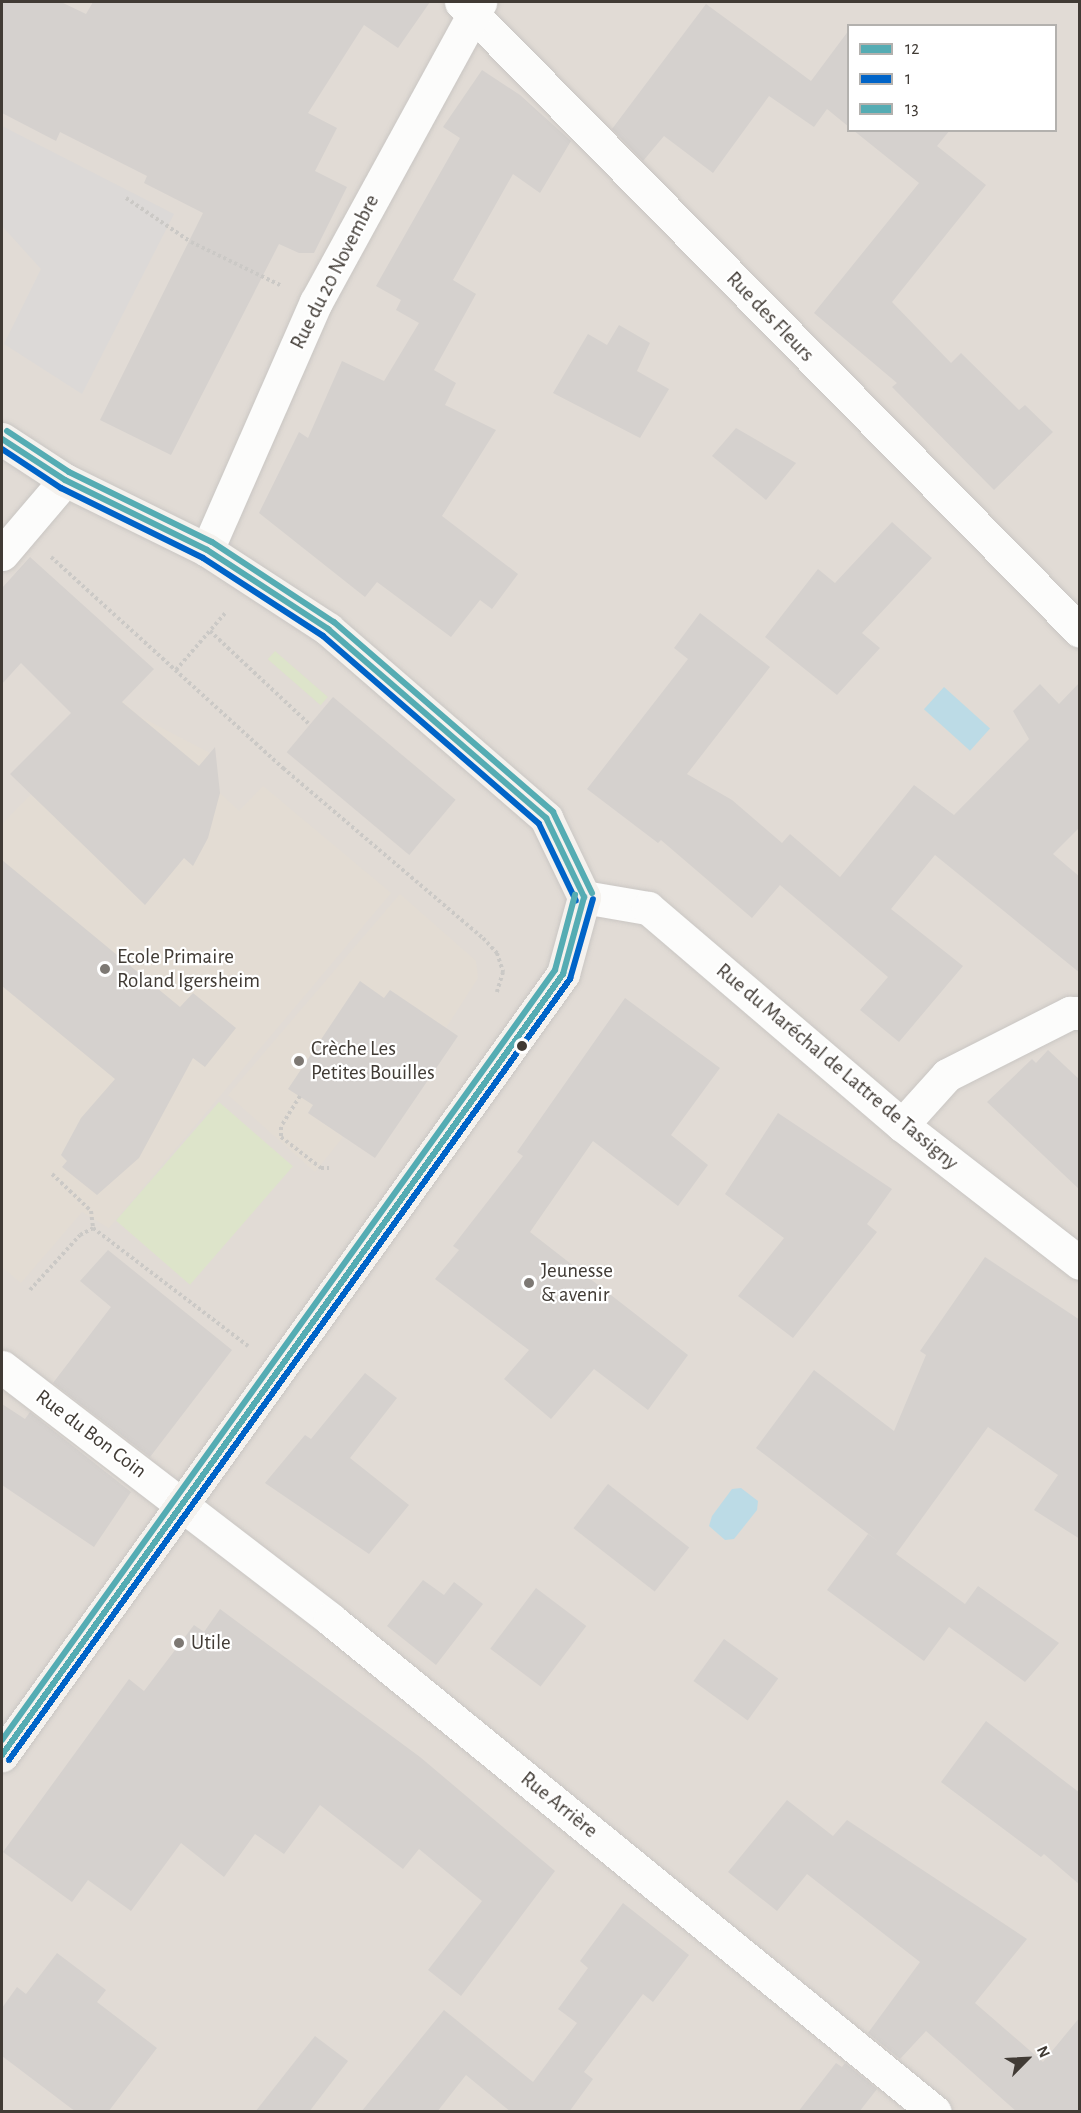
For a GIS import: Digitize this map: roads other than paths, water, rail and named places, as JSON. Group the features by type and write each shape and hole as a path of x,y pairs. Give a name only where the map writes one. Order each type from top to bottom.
{"main road":[{"path":"2,440 65,480 207,550 328,629 546,818 584,897 563,974 181,1501 2,1755"}],"street":[{"name":"Rue du 20 Novembre","path":"207,550 316,302 472,6"},
{"name":"Rue des Fleurs","path":"472,6 1080,631"},
{"path":"12,543 65,480"},
{"name":"Rue du Maréchal de Lattre de Tassigny","path":"584,897 648,908 902,1125 1080,1263"},
{"path":"902,1125 947,1075 1070,1013 1080,1013"},
{"name":"Rue du Bon Coin","path":"2,1367 181,1501"},
{"name":"Rue Arrière","path":"181,1501 935,2112"}],"water":[{"path":"944,687 990,728 970,751 924,709"},
{"path":"741,1488 758,1501 757,1510 734,1539 725,1540 709,1526 712,1516 732,1489"}],"place":[{"name":"Ecole Primaire Roland Igersheim","path":"105,969"},
{"name":"Crèche Les Petites Bouilles","path":"299,1061"},
{"name":"Jeunesse & avenir","path":"529,1283"},
{"name":"Utile","path":"179,1643"}]}
